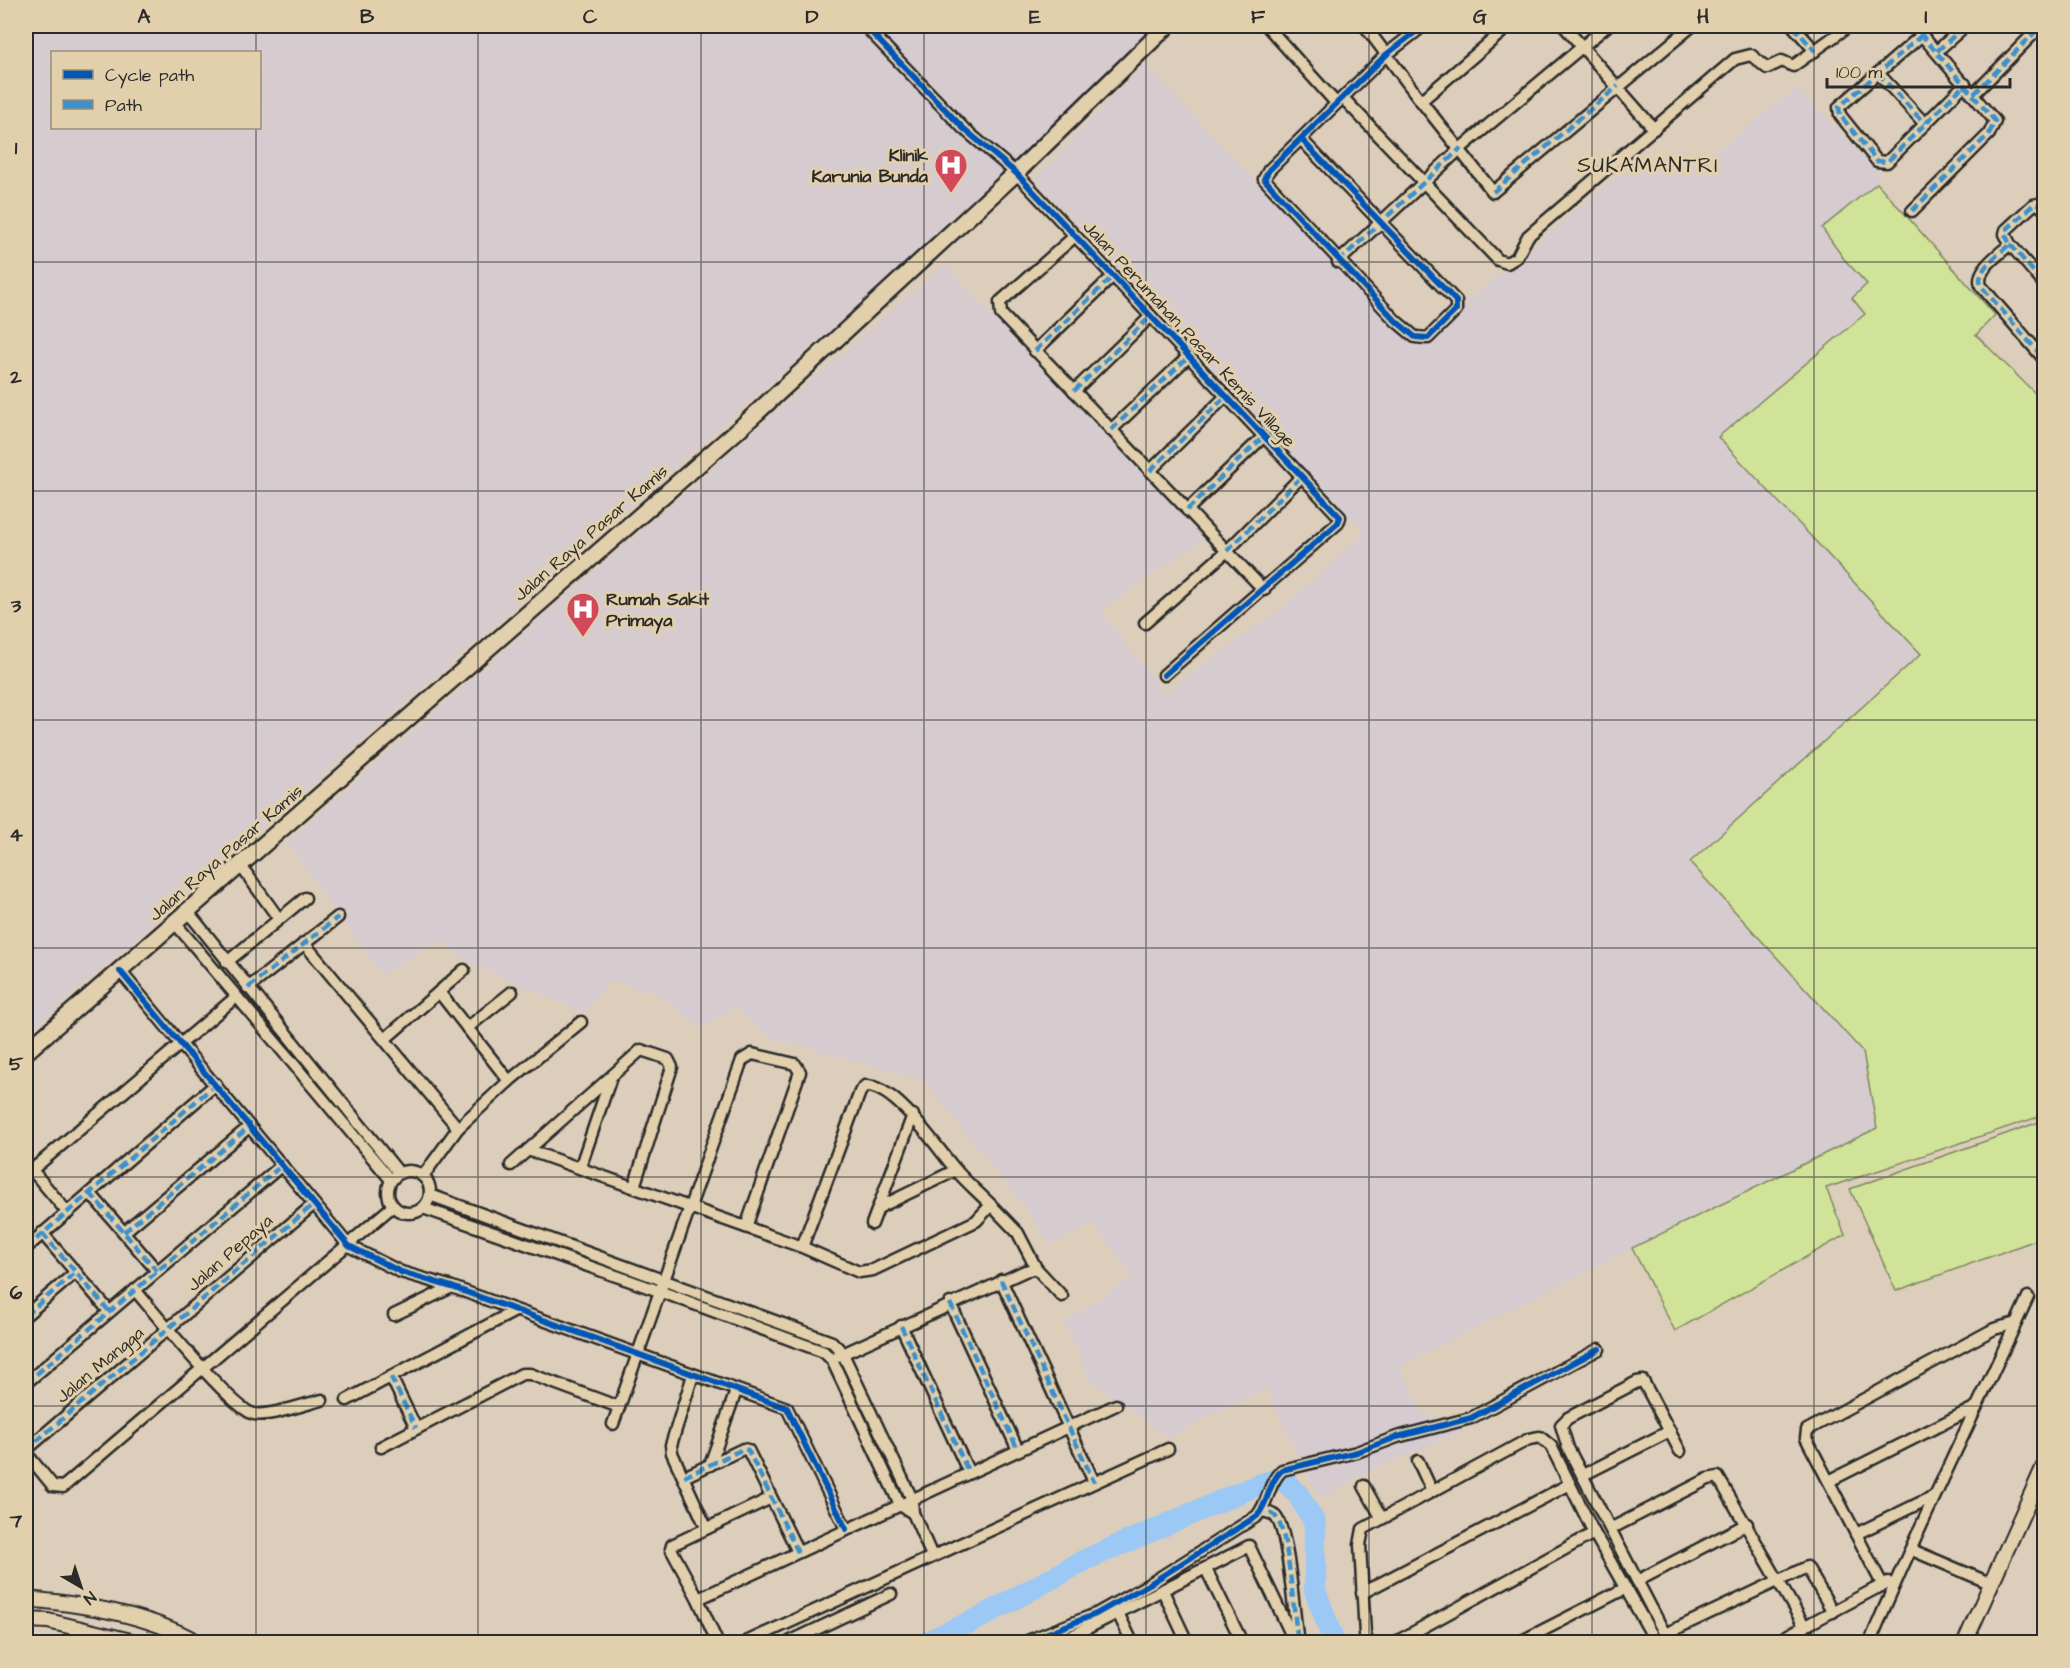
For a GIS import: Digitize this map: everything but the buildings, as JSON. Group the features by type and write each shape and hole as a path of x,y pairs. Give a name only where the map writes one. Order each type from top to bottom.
{"main road":[{"name":"Jalan Raya Pasar Kamis","path":"26,1052 242,866 738,430 1016,173 1167,26"}],"street":[{"name":"Jalan Perumahan Pasar Kemis Village","path":"865,26 963,128 1016,173 1340,517 1338,523 1264,590"},
{"path":"1267,26 1498,260 1507,263 1517,257 1528,236 1735,59 1750,55 1767,68 1782,61 1793,66 1849,26"},
{"path":"1365,26 1493,192 1692,26"},
{"path":"1301,139 1456,301 1456,310 1428,338 1415,337 1408,332 1338,262 1264,179 1269,170 1387,54 1423,26"},
{"path":"1421,101 1509,26"},
{"path":"1564,26 1654,129"},
{"path":"1338,262 1461,148 1606,26"},
{"path":"1792,26 1815,51"},
{"path":"1912,211 1994,126 1994,117 1914,26"},
{"path":"1944,26 1956,34"},
{"path":"1937,51 1965,26"},
{"path":"1974,94 2041,26"},
{"path":"1922,35 1843,103 1839,111 1877,161 1887,162 1965,84"},
{"path":"1878,73 1925,124"},
{"path":"2044,209 2038,204 2033,205 2006,230 2005,234 2010,244 2044,284"},
{"path":"1075,236 1000,302 999,310 1035,351 1264,590 1164,675"},
{"path":"2010,244 1981,272 1978,279 1981,286 2044,359"},
{"path":"1035,351 1113,276"},
{"path":"1074,391 1151,316"},
{"path":"1112,430 1189,356"},
{"path":"1150,471 1226,396"},
{"path":"1187,510 1264,436"},
{"path":"1145,623 1227,551 1302,476"},
{"path":"242,866 279,919"},
{"path":"222,980 231,966 279,919 305,898"},
{"path":"188,912 395,1177"},
{"path":"248,988 338,917"},
{"path":"175,923 236,997 395,1177"},
{"path":"304,943 458,1128"},
{"path":"120,970 349,1246 401,1272 452,1287 787,1408 846,1529"},
{"path":"385,1039 464,970"},
{"path":"439,992 509,1081"},
{"path":"467,1028 512,992"},
{"path":"68,1213 28,1170 236,997"},
{"path":"423,1176 458,1128 509,1081 581,1022"},
{"path":"511,1165 639,1050 668,1059 672,1064 634,1187"},
{"path":"613,1424 742,1060 746,1055 752,1054 795,1064 800,1072 746,1227"},
{"path":"580,1168 610,1078"},
{"path":"26,1248 216,1084"},
{"path":"802,1247 860,1092 865,1086 878,1088 913,1115 956,1170 1018,1233 1036,1268 1062,1296"},
{"path":"872,1224 913,1115"},
{"path":"124,1232 249,1127"},
{"path":"528,1150 802,1247 865,1273 976,1221 990,1205"},
{"path":"26,1383 282,1165"},
{"path":"878,1208 956,1170"},
{"path":"423,1208 430,1196 429,1185 423,1176 412,1171 395,1177 388,1194 393,1206 407,1213 423,1208 832,1342 842,1352 912,1499 913,1513 932,1556"},
{"path":"90,1193 157,1271"},
{"path":"430,1196 661,1285 825,1352 832,1360 900,1505 913,1513"},
{"name":"Jalan Pepaya","path":"168,1328 314,1204"},
{"path":"26,1452 53,1486 63,1487 349,1246 393,1206"},
{"path":"42,1233 110,1311"},
{"path":"832,1360 842,1352 1001,1280 1036,1268"},
{"path":"26,1315 76,1272"},
{"path":"1001,1280 1094,1482"},
{"path":"394,1315 452,1287"},
{"path":"135,1290 204,1369 246,1412 256,1415 322,1400"},
{"path":"1870,1642 1934,1496 2028,1298"},
{"path":"950,1303 1018,1450"},
{"path":"347,1400 515,1311"},
{"path":"1882,1584 1806,1438 1807,1430 1810,1426 1994,1329 2016,1323"},
{"path":"901,1326 969,1473"},
{"name":"Jalan Mangga","path":"26,1452 168,1328"},
{"path":"1025,1642 1096,1614 1124,1599 1262,1511 1275,1476 1292,1466 1357,1452 1397,1437 1471,1418 1599,1349"},
{"path":"381,1447 522,1374 530,1374 620,1407"},
{"path":"693,1375 671,1445 706,1527"},
{"path":"390,1377 416,1428"},
{"path":"1680,1451 1643,1381 1568,1418 1561,1425 1562,1435 1667,1638 1779,1578 1807,1567 1833,1612"},
{"path":"711,1465 736,1391"},
{"path":"698,1599 1116,1405"},
{"path":"1829,1481 1976,1407"},
{"path":"1583,1475 1670,1431"},
{"path":"1368,1642 1365,1635 1362,1593 1360,1535 1363,1529 1535,1437 1545,1440 1551,1446 1594,1533 1655,1642"},
{"path":"684,1477 743,1449 748,1450 798,1552"},
{"path":"746,1642 1168,1449"},
{"path":"1418,1461 1432,1491"},
{"path":"1965,1642 2044,1466"},
{"path":"1612,1528 1708,1479 1718,1477 1779,1578 1805,1627"},
{"path":"1362,1593 1570,1484"},
{"path":"1364,1486 1382,1517"},
{"path":"1856,1534 1934,1496"},
{"path":"717,1642 698,1599 671,1549 674,1542 771,1498"},
{"path":"1262,1511 1274,1515 1286,1544 1298,1642"},
{"path":"1639,1580 1747,1524"},
{"path":"1396,1642 1594,1533"},
{"path":"1060,1642 1075,1639 1118,1613 1249,1546 1290,1632"},
{"path":"1912,1550 1992,1584"},
{"path":"1206,1569 1242,1642"},
{"path":"1775,1642 1882,1584 1896,1579"},
{"path":"1520,1642 1626,1588"},
{"path":"1163,1591 1187,1642"},
{"path":"789,1642 891,1594"},
{"path":"26,1599 60,1602 124,1615 184,1635 197,1642"},
{"path":"1118,1613 1132,1642"},
{"path":"26,1620 48,1621 135,1642"}],"shaded area":[{"path":"26,26 1157,26 927,246 26,1035"},
{"path":"1144,63 1413,346 1614,179 1680,146 1698,165 1797,88 1878,172 1877,183 1822,228 1844,259 1868,285 1865,314 1719,437 1921,654 1690,862 1863,1052 1877,1128 1632,1248 1401,1366 1421,1411 1464,1431 1362,1474 1320,1500 1266,1388 1168,1438 1089,1379 1064,1322 1133,1277 1092,1223 1051,1246 1025,1207 923,1080 768,1037 735,1007 702,1028 655,993 610,980 584,1013 469,962 440,940 381,975 287,842 944,264 1204,539 1101,611 1164,693 1280,609 1365,533 1035,179"}],"green space":[{"path":"1877,183 1995,315 1976,335 2044,402 2044,1115 1826,1188 1845,1235 1675,1331 1632,1248 1877,1128 1863,1052 1690,862 1921,654 1718,437 1865,314 1852,298 1867,284 1844,259 1822,228"},
{"path":"2042,1121 2044,1128 2044,1237 1896,1291 1850,1189"}],"waterway":[{"path":"927,1642 981,1617 1087,1559 1255,1486 1281,1478 1297,1493 1315,1523 1315,1590 1334,1642"}],"marked path":[{"path":"1793,26 1815,51"},
{"path":"1912,211 1989,134 1995,121 1914,26"},
{"path":"1944,26 1956,34"},
{"path":"1937,51 1965,26"},
{"path":"1974,94 2041,26"},
{"path":"1922,35 1839,107 1840,115 1877,161 1887,162 1965,84"},
{"path":"1878,73 1925,124"},
{"path":"1493,192 1618,86"},
{"path":"1338,262 1461,148"},
{"path":"2044,209 2038,204 2033,205 2006,230 2005,234 2010,244 1989,263 1981,274 1980,280 1981,286 2044,359"},
{"path":"2010,244 2044,284"},
{"path":"1035,351 1113,276"},
{"path":"1074,391 1151,316"},
{"path":"1111,430 1189,356"},
{"path":"1150,471 1226,396"},
{"path":"1187,510 1264,436"},
{"path":"1227,551 1302,476"},
{"path":"248,988 338,917"},
{"path":"26,1248 216,1084"},
{"path":"124,1232 249,1127"},
{"path":"26,1383 282,1165"},
{"path":"90,1193 157,1271"},
{"path":"26,1450 314,1204"},
{"path":"42,1233 109,1311"},
{"path":"26,1315 76,1272"},
{"path":"1001,1280 1094,1482"},
{"path":"950,1303 1018,1450"},
{"path":"901,1326 969,1473"},
{"path":"391,1377 416,1428"},
{"path":"684,1477 743,1449 748,1450 798,1552"},
{"path":"1258,1514 1262,1511 1272,1514 1280,1524 1287,1556 1298,1642"}],"cycle path":[{"path":"865,26 963,128 1016,173 1340,517 1338,523 1164,675"},
{"path":"1301,139 1456,301 1456,310 1428,338 1415,337 1396,321 1264,179 1269,170 1387,54 1423,26"},
{"path":"120,971 349,1246 401,1272 452,1287 787,1408 846,1529"},
{"path":"1025,1642 1096,1614 1151,1583 1257,1516 1277,1475 1282,1470 1357,1452 1397,1437 1471,1418 1599,1349"}],"place":[{"name":"Klinik Karunia Bunda","path":"951,194"},
{"name":"Rumah Sakit Primaya","path":"583,638"}],"district":[{"name":"SUKAMANTRI","path":"1648,165"}]}
